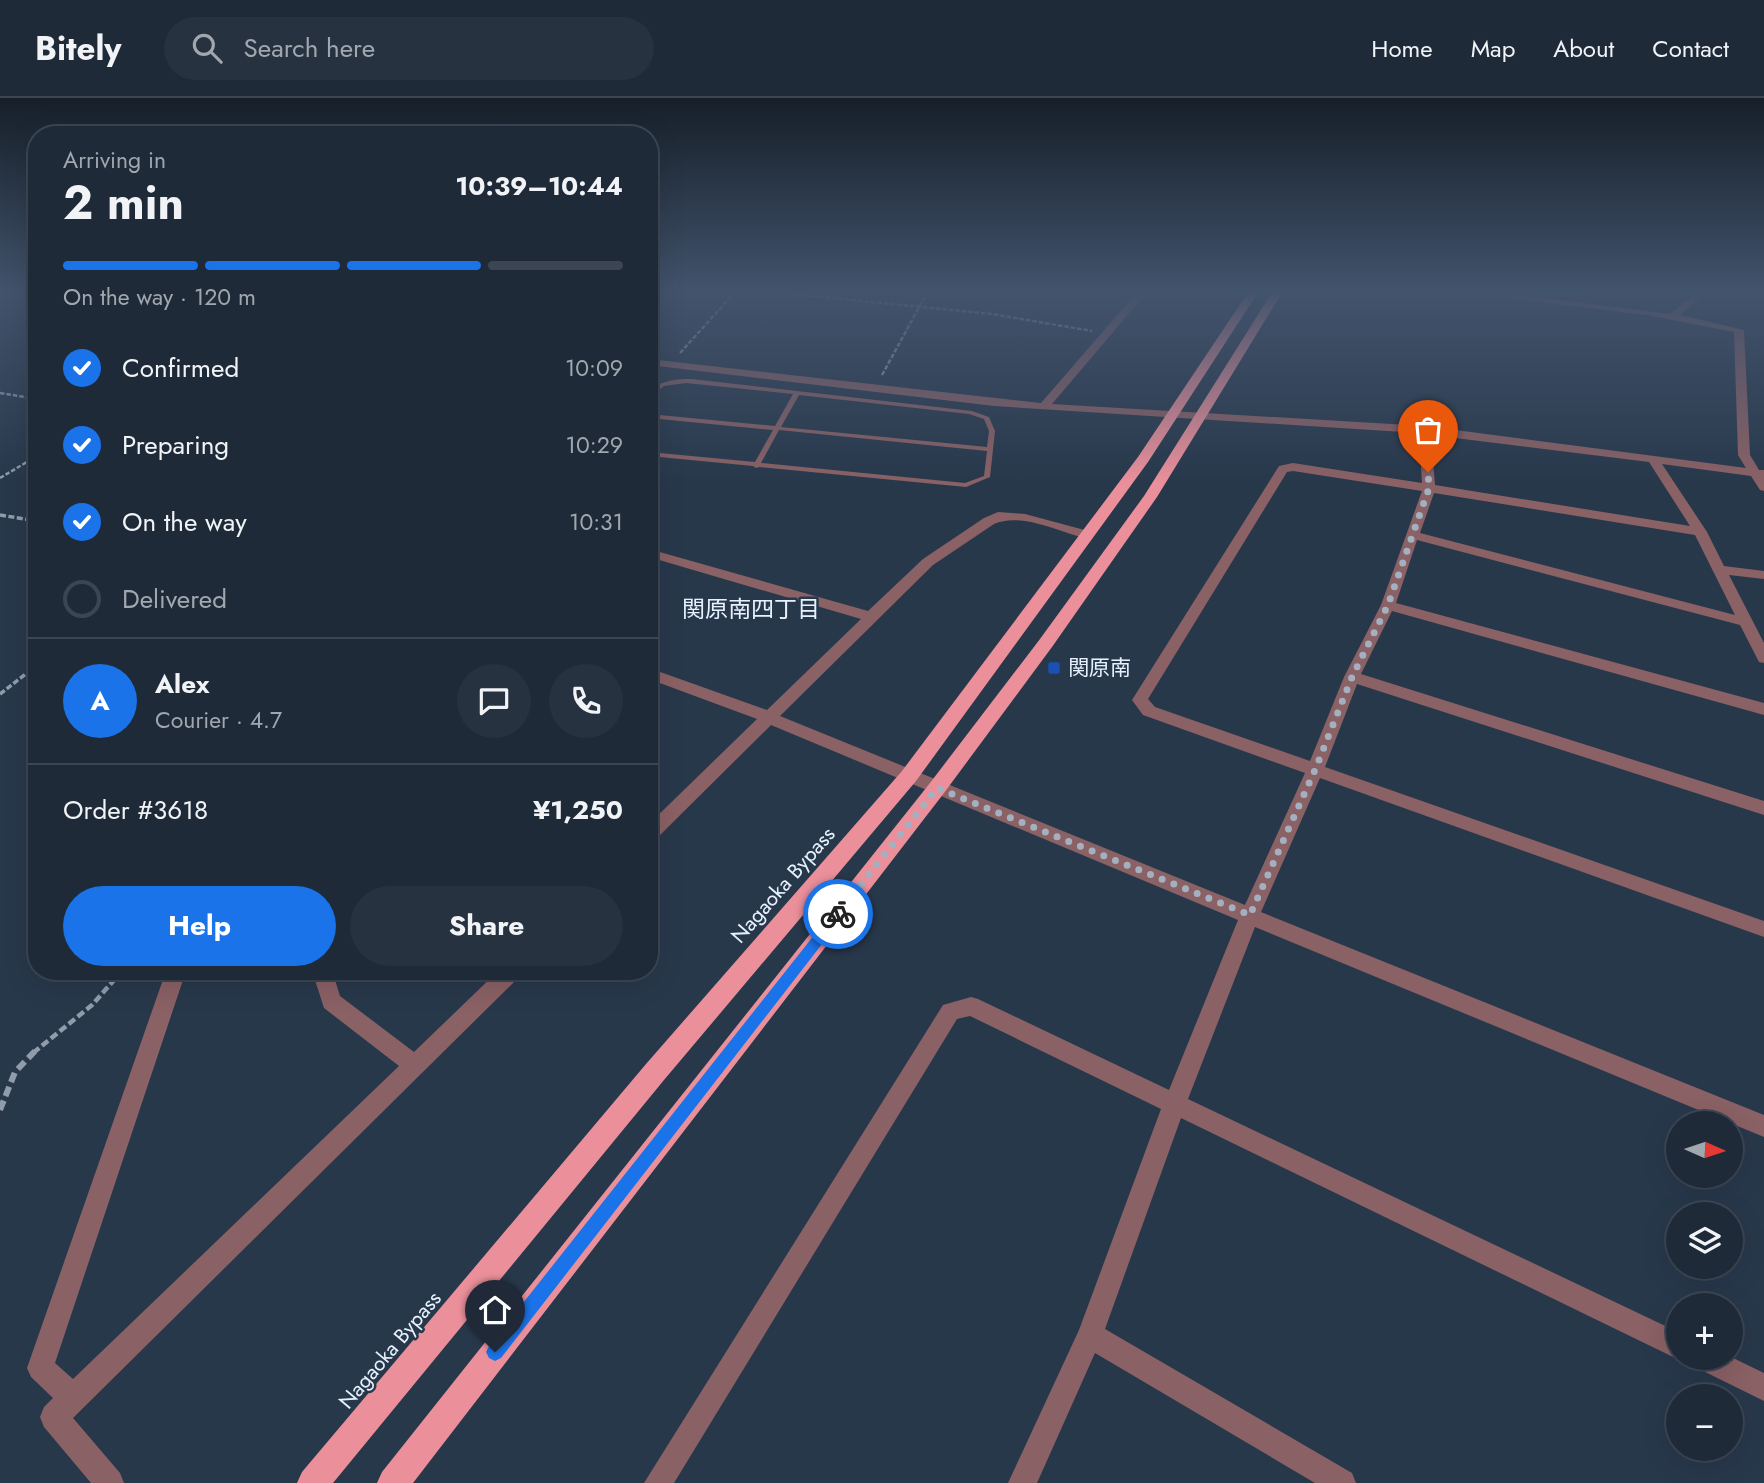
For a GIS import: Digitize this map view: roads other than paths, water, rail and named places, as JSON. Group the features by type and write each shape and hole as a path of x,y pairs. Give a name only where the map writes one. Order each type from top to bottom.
{"highway":[{"name":"Nagaoka Bypass","path":"313,1483 655,1072 909,776 1087,535 1173,415 1211,356"},
{"path":"393,1483 937,788 1107,559 1237,356"}],"street":[{"path":"1044,407 1088,356"},
{"path":"1740,356 1744,455 1760,473 1764,487"},
{"path":"658,363 1044,407 1424,430 1760,473"},
{"path":"1022,1483 1090,1335 1174,1105 1250,915 1315,770 1352,677 1388,605 1429,488 1424,430"},
{"path":"1653,459 1700,531 1764,658"},
{"path":"1700,531 1293,467 1283,469 1140,700 1149,711 1764,929"},
{"path":"658,826 929,562 989,521 1003,514 1087,535"},
{"path":"1412,535 1745,622"},
{"path":"658,556 872,617"},
{"path":"1720,570 1764,575"},
{"path":"1388,605 1764,709"},
{"path":"658,676 768,717 1764,1126"},
{"path":"1352,677 1764,808"},
{"path":"74,1398 40,1368 173,980"},
{"path":"325,980 331,1000 416,1066"},
{"path":"110,1483 54,1417 503,980"},
{"path":"658,1483 950,1012 971,1006 1666,1340"},
{"path":"1090,1335 1342,1483"},
{"path":"1729,1370 1764,1387"}],"lane":[{"path":"658,388 666,383 692,381 970,412 991,422 987,477 967,485 658,455"},
{"path":"756,466 797,392"},
{"path":"658,417 990,449"}],"place":[{"name":"関原南","path":"1054,668"}],"district":[{"name":"関原南四丁目","path":"751,609"}]}
